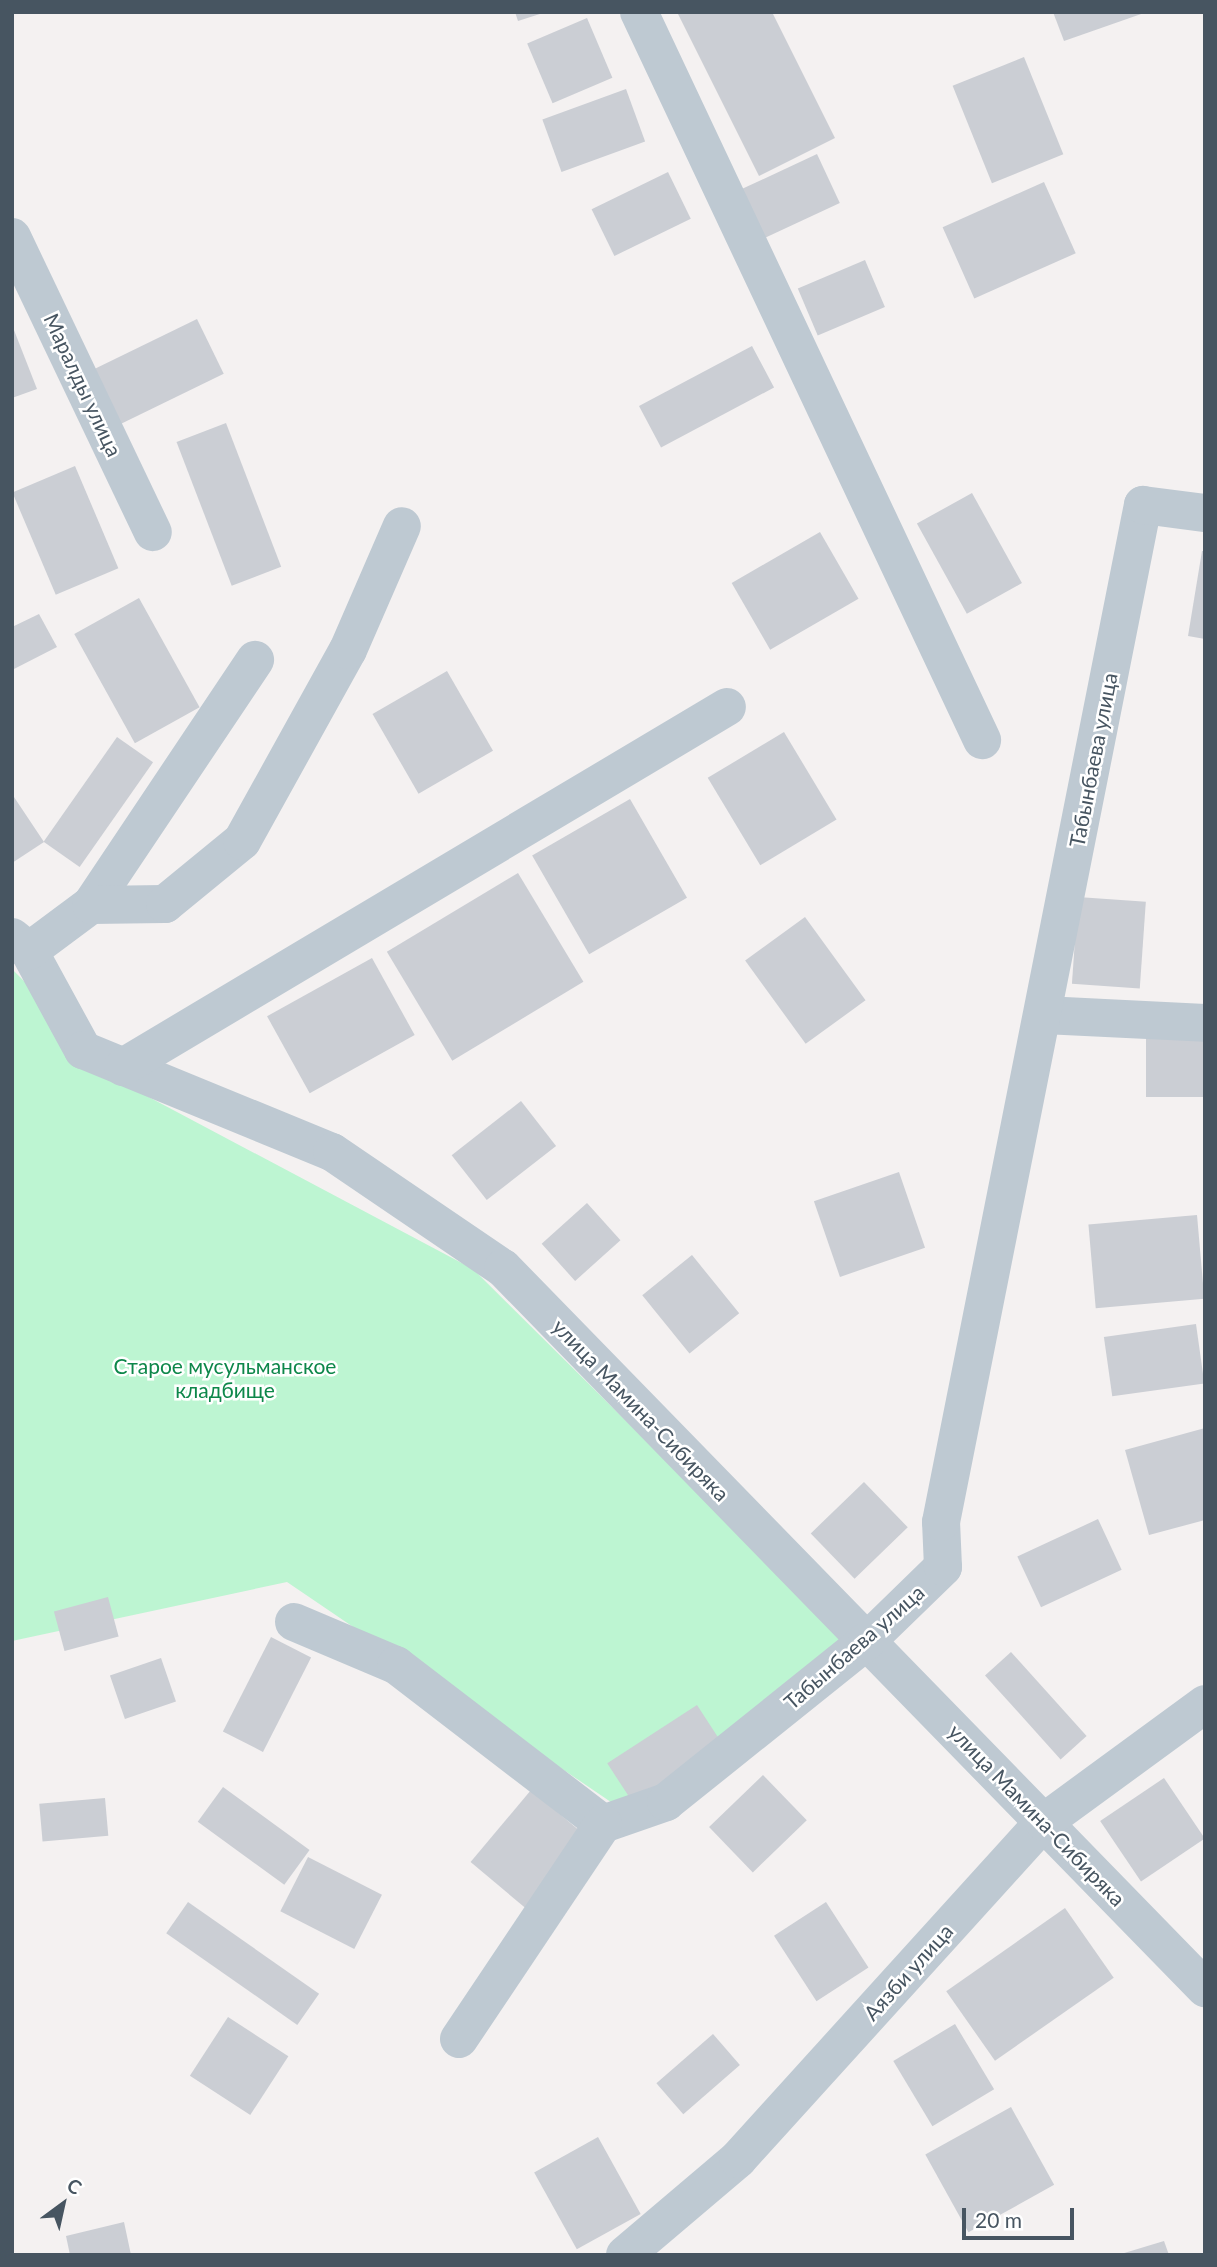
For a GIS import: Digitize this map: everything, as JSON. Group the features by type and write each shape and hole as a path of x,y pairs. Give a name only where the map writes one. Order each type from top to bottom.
{"street":[{"path":"639,12 982,740"},
{"name":"Маралды улица","path":"12,237 153,532"},
{"name":"Табынбаева улица","path":"603,1824 666,1802 867,1641 943,1567 941,1522 1044,1015 1143,505 1205,513"},
{"path":"90,905 166,904 242,841 348,650 402,526"},
{"path":"21,944 90,905 255,660"},
{"path":"123,1067 727,707"},
{"name":"улица Мамина-Сибиряка","path":"21,944 83,1050 332,1152 503,1268 1205,1988"},
{"path":"1044,1015 1205,1023"},
{"path":"294,1622 396,1665 603,1824 459,2039"},
{"name":"Аязби улица","path":"625,2255 738,2159 1044,1822 1205,1704"}],"green space":[{"name":"Старое мусульманское кладбище","path":"12,969 128,1086 473,1269 846,1639 630,1815 287,1582 12,1641"}],"building":[{"path":"515,12 543,12 543,13 518,21"},
{"path":"677,12 772,12 835,138 759,176"},
{"path":"1053,12 1144,12 1144,13 1064,41"},
{"path":"587,18 612,78 553,103 527,43"},
{"path":"1024,57 1063,154 992,183 953,86"},
{"path":"626,89 645,142 562,172 542,119"},
{"path":"817,154 840,203 765,238 742,189"},
{"path":"668,172 691,219 614,256 592,209"},
{"path":"1044,182 1076,253 974,298 943,227"},
{"path":"865,260 885,307 818,335 798,289"},
{"path":"197,319 224,374 119,425 92,370"},
{"path":"12,325 37,389 12,398"},
{"path":"752,346 774,387 661,448 639,406"},
{"path":"226,423 281,567 232,586 177,442"},
{"path":"75,466 118,568 56,595 12,493"},
{"path":"972,493 1022,583 967,614 917,524"},
{"path":"820,532 858,599 770,650 732,583"},
{"path":"1202,551 1205,551 1205,639 1188,636"},
{"path":"139,598 200,707 135,743 74,634"},
{"path":"39,614 57,647 12,670 12,627"},
{"path":"447,671 493,751 419,794 373,714"},
{"path":"784,732 837,819 760,865 708,778"},
{"path":"117,737 153,762 80,867 44,842"},
{"path":"12,794 44,842 12,863"},
{"path":"630,799 687,898 589,954 532,856"},
{"path":"518,873 583,982 452,1061 387,952"},
{"path":"1078,897 1146,902 1140,989 1072,984"},
{"path":"805,917 866,1000 806,1044 745,960"},
{"path":"372,958 415,1035 310,1093 267,1016"},
{"path":"1146,1036 1205,1036 1205,1097 1146,1097"},
{"path":"521,1101 556,1146 487,1200 452,1155"},
{"path":"899,1172 925,1248 840,1277 814,1201"},
{"path":"587,1203 620,1240 575,1281 542,1244"},
{"path":"1197,1215 1204,1299 1096,1308 1088,1224"},
{"path":"692,1255 739,1313 689,1354 642,1295"},
{"path":"1196,1324 1204,1383 1112,1396 1104,1337"},
{"path":"1205,1428 1205,1520 1149,1535 1125,1450"},
{"path":"864,1482 908,1527 855,1579 811,1533"},
{"path":"1098,1519 1122,1570 1041,1607 1017,1557"},
{"path":"108,1597 119,1637 65,1651 54,1611"},
{"path":"271,1637 311,1657 263,1752 223,1731"},
{"path":"1011,1652 1087,1736 1061,1759 985,1675"},
{"path":"161,1658 176,1701 125,1719 110,1676"},
{"path":"697,1705 724,1746 634,1804 607,1763"},
{"path":"763,1775 807,1820 753,1872 709,1827"},
{"path":"1164,1778 1205,1839 1141,1882 1100,1821"},
{"path":"223,1787 310,1850 284,1885 198,1822"},
{"path":"531,1790 586,1836 526,1908 471,1862"},
{"path":"105,1798 108,1836 43,1842 39,1804"},
{"path":"308,1857 382,1895 354,1949 280,1911"},
{"path":"188,1902 319,1994 297,2025 166,1933"},
{"path":"826,1902 868,1967 816,2001 774,1936"},
{"path":"1065,1908 1114,1978 995,2061 946,1991"},
{"path":"228,2017 288,2056 250,2115 190,2076"},
{"path":"955,2024 994,2089 932,2126 893,2061"},
{"path":"713,2034 740,2065 683,2114 656,2083"},
{"path":"1011,2107 1054,2185 968,2232 925,2155"},
{"path":"598,2137 641,2214 577,2249 534,2172"},
{"path":"124,2222 131,2255 70,2255 66,2236"},
{"path":"1164,2241 1169,2255 1121,2255 1121,2254"}]}
